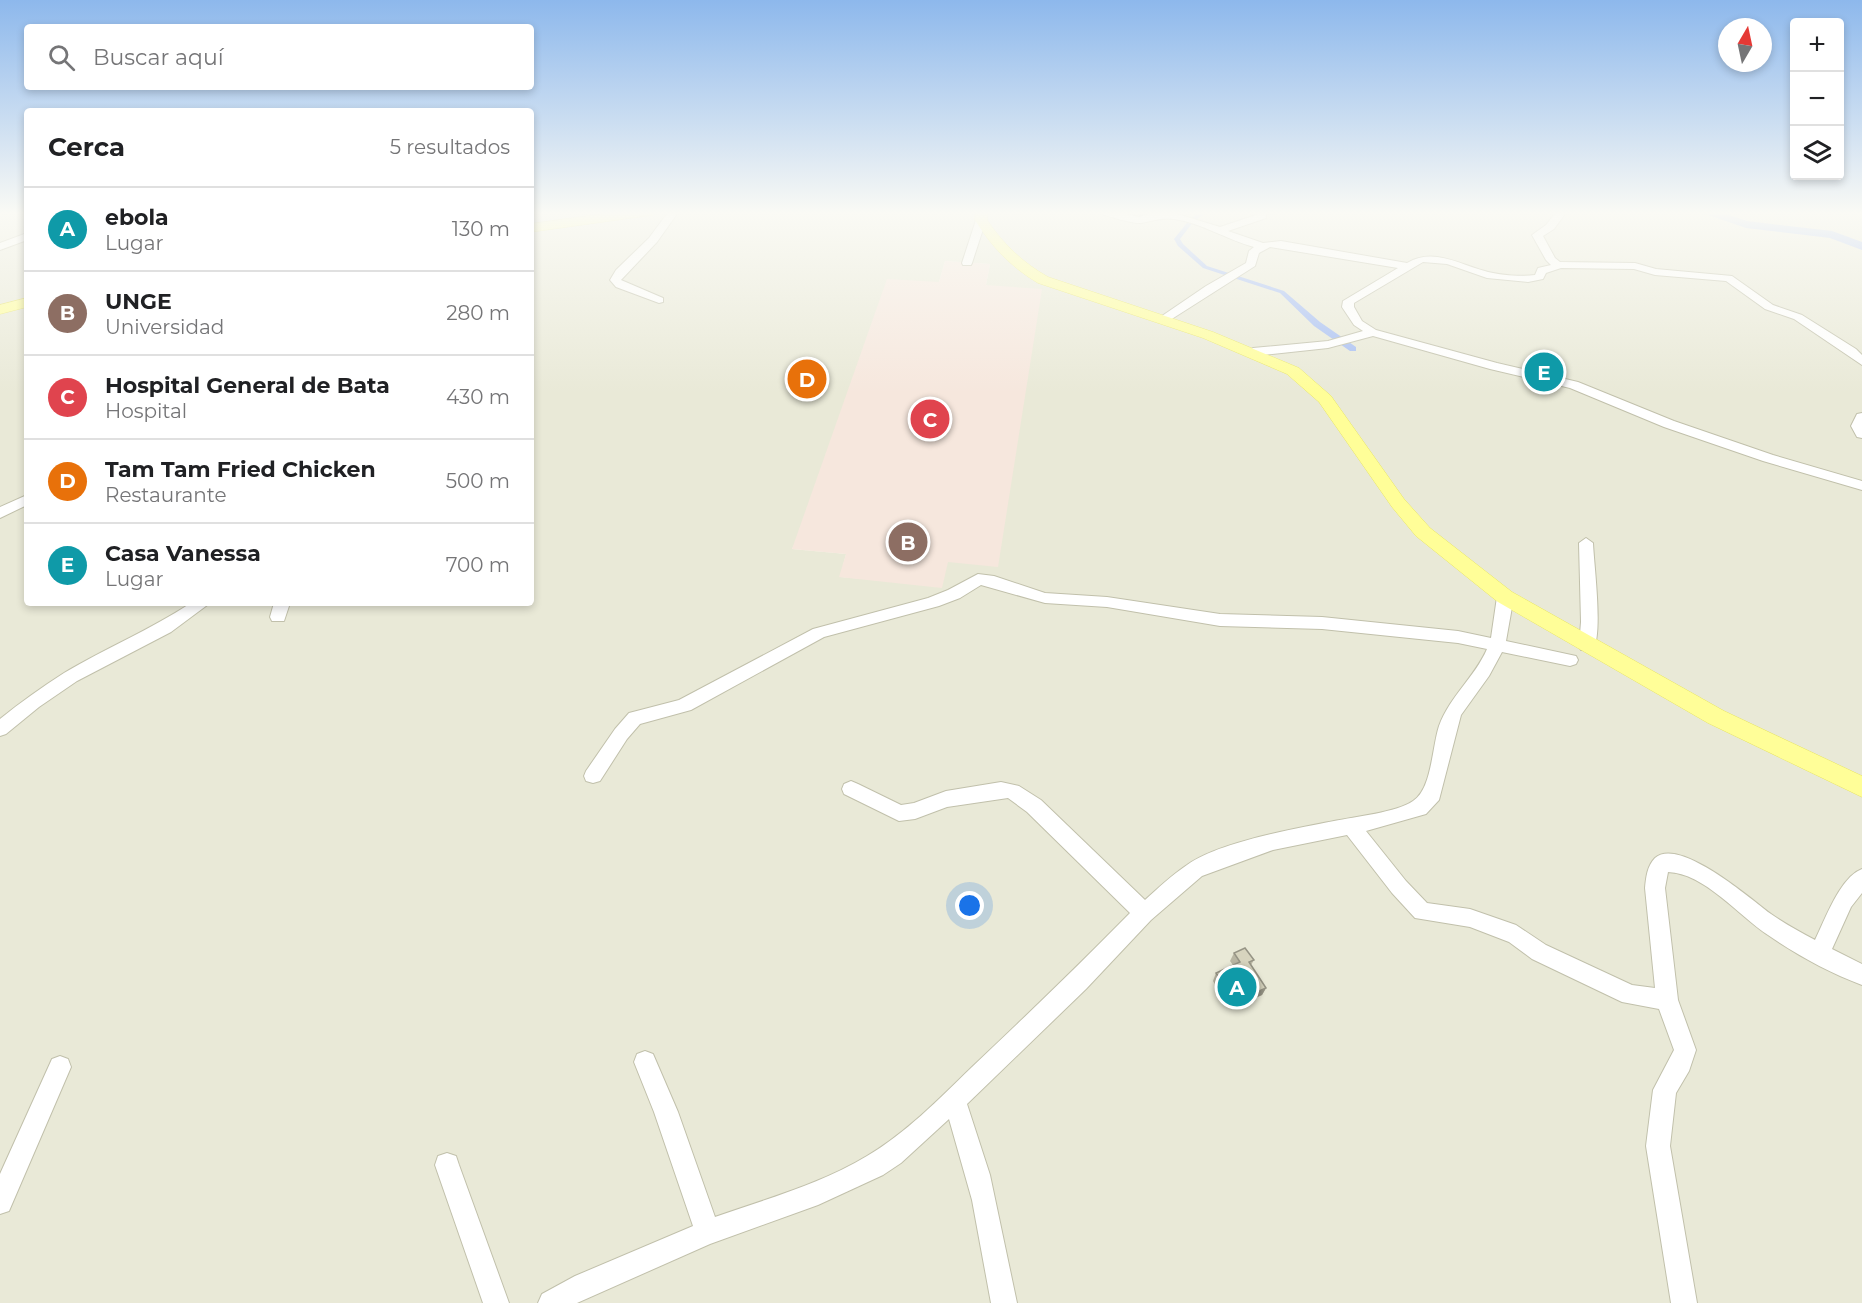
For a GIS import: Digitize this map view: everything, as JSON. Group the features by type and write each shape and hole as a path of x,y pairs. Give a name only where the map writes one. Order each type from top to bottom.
{"main road":[{"path":"1029,272 1055,285 1253,352 1293,371 1325,399 1398,503 1423,531 1504,597 1716,717 1862,787"},
{"path":"0,310 24,303"}],"street":[{"path":"620,272 615,280 620,285 659,300"},
{"path":"1162,320 1198,295 1238,272"},
{"path":"1397,272 1349,301 1348,307 1354,318 1372,332 1575,385 1669,424 1768,459 1862,486"},
{"path":"1477,272 1528,279 1539,277 1541,272"},
{"path":"1654,272 1734,280 1769,307 1798,317 1816,331 1852,352 1862,362"},
{"path":"1253,352 1339,344 1372,332"},
{"path":"1862,417 1858,426 1862,434"},
{"path":"0,513 24,501"},
{"path":"1586,543 1589,622 1587,646"},
{"path":"593,776 621,734 635,718 685,705 819,633 933,602 954,594 978,579 994,581 1030,596 1107,602 1220,620 1322,623 1458,637 1570,660"},
{"path":"551,1303 584,1285 708,1232 809,1196 874,1166 892,1154 954,1100 1077,982 1144,913 1195,870 1220,859 1273,842 1385,819 1419,807 1426,802 1432,795 1445,734 1457,705 1485,669 1498,646 1504,619 1504,597"},
{"path":"0,729 33,702 71,677 165,628 198,606"},
{"path":"851,789 899,813 915,811 946,799 1001,790 1012,791 1034,806 1144,913"},
{"path":"1351,826 1399,887 1422,911 1470,918 1516,936 1539,952 1630,995 1667,1000"},
{"path":"1684,1303 1658,1146 1665,1090 1681,1063 1685,1050 1667,1000 1655,888 1658,872 1663,863 1672,862 1687,866 1708,878 1778,930 1862,975"},
{"path":"1820,952 1844,901 1862,879"},
{"path":"645,1062 666,1112 708,1232"},
{"path":"0,1202 60,1067"},
{"path":"954,1100 969,1138 993,1238 1004,1303"},
{"path":"447,1165 496,1303"}],"shaded area":[{"path":"0,272 24,272 24,606 534,606 534,272 942,272 939,282 792,549 846,554 840,577 864,579 986,285 989,272 1862,272 1862,1303 0,1303"},
{"path":"942,272 989,272 986,285 1042,289 998,567 948,562 942,588 839,577 846,554 792,549 887,279 939,282"}],"building":[{"path":"1245,948 1254,960 1249,962 1266,988 1241,999 1232,986 1227,989 1216,973 1240,962 1234,953"}],"waterway":[{"path":"1220,272 1282,292 1317,324 1353,349"}],"place":[{"name":"Casa Vanessa","path":"1544,372"},
{"name":"Tam Tam Fried Chicken","path":"807,379"},
{"name":"Hospital General de Bata","path":"930,419"},
{"name":"UNGE","path":"908,542"},
{"name":"ebola","path":"1237,987"}]}
